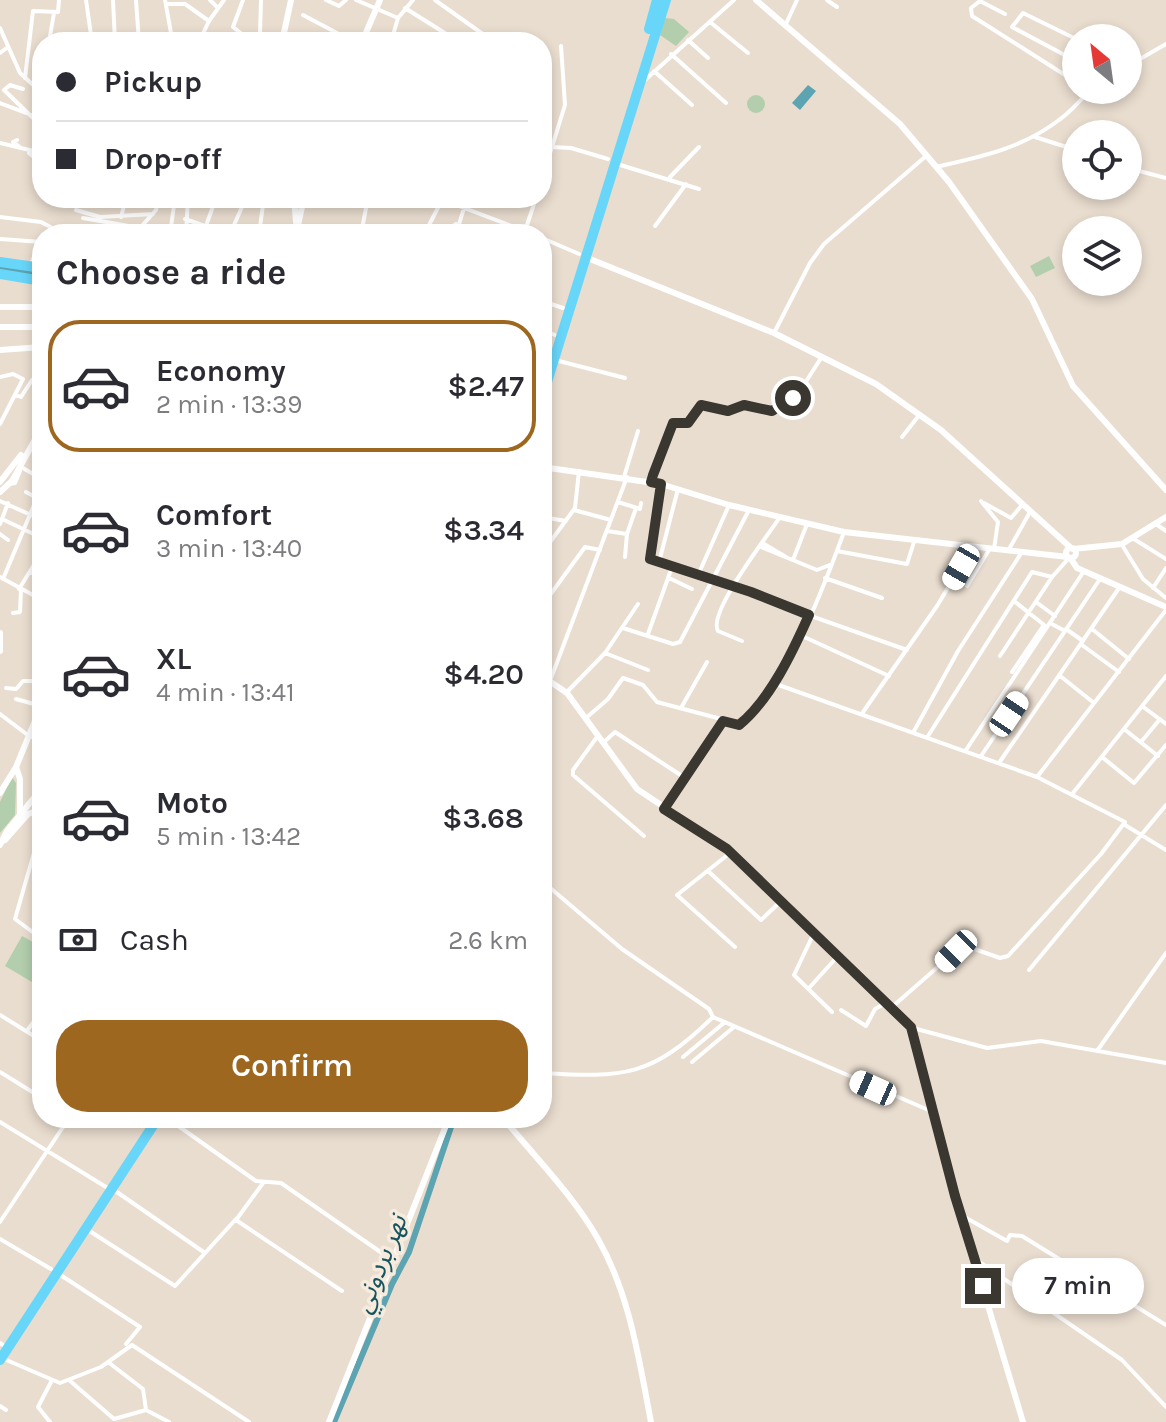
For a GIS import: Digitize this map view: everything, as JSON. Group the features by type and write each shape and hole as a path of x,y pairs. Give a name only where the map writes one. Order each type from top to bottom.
{"highway":[{"path":"552,344 611,161 657,0"},
{"path":"611,161 666,0"},
{"path":"552,344 582,255"},
{"path":"0,262 32,264"},
{"path":"0,274 32,279"},
{"path":"54,1271 86,1229 145,1128"},
{"path":"1,1350 151,1128"}],"street":[{"path":"25,78 33,11 59,11 59,0"},
{"path":"86,0 91,32"},
{"path":"113,0 115,32"},
{"path":"136,0 138,32"},
{"path":"210,0 218,8"},
{"path":"204,32 224,0"},
{"path":"240,32 233,27 243,0"},
{"path":"260,32 261,0"},
{"path":"284,32 291,0"},
{"path":"326,0 342,6 346,0"},
{"path":"356,0 398,18"},
{"path":"367,32 380,0"},
{"path":"395,32 398,18 413,0"},
{"path":"435,0 480,32"},
{"path":"637,87 734,0"},
{"path":"756,0 900,124 936,167 961,197 1032,299 1073,386 1166,490"},
{"path":"785,26 797,0"},
{"path":"827,0 837,7"},
{"path":"1005,14 980,1 974,4 971,12 996,33 1062,73"},
{"path":"171,32 166,2 185,4 209,21"},
{"path":"405,8 443,32"},
{"path":"51,32 54,12"},
{"path":"1062,32 1023,13 1012,27 1012,30 1062,54"},
{"path":"303,15 335,32"},
{"path":"709,22 748,53"},
{"path":"0,28 25,78 32,85"},
{"path":"688,40 708,58"},
{"path":"1142,58 1166,44"},
{"path":"561,46 564,112 552,147 571,148 670,177 699,189"},
{"path":"0,53 8,47"},
{"path":"671,54 726,103"},
{"path":"654,71 692,105"},
{"path":"23,89 10,85 4,90 32,117"},
{"path":"0,103 32,118"},
{"path":"936,167 1005,151 1035,137 1076,104"},
{"path":"1035,137 1062,146"},
{"path":"17,140 13,142 32,156"},
{"path":"0,143 32,151"},
{"path":"670,177 699,147"},
{"path":"774,333 824,244 926,156"},
{"path":"1142,172 1166,178"},
{"path":"655,226 686,184"},
{"path":"121,217 123,208"},
{"path":"144,224 155,208"},
{"path":"185,224 187,208"},
{"path":"456,224 464,208 506,224"},
{"path":"76,210 100,217 153,214"},
{"path":"0,217 45,224"},
{"path":"83,218 117,224"},
{"path":"185,219 199,224"},
{"path":"0,239 32,241"},
{"path":"552,242 774,333 876,384 920,414 1059,537 1077,568 1166,609 1037,777"},
{"path":"552,304 563,308"},
{"path":"0,307 32,307"},
{"path":"0,327 32,327"},
{"path":"0,350 32,348"},
{"path":"651,482 673,423 688,423 702,405 725,411 744,405 776,410 800,391 822,356"},
{"path":"552,360 625,378"},
{"path":"0,377 13,374 23,379 0,424"},
{"path":"16,395 21,397 32,380"},
{"path":"902,437 920,414"},
{"path":"552,676 618,502 638,431"},
{"path":"0,482 32,439"},
{"path":"0,492 9,484 32,442"},
{"path":"9,484 15,483 25,454"},
{"path":"21,468 32,474"},
{"path":"552,468 661,484 729,505 844,532 992,550 1071,553 1122,544 1166,517"},
{"path":"552,539 574,510 579,470"},
{"path":"661,484 649,557 907,650"},
{"path":"659,562 678,489"},
{"path":"26,492 32,495"},
{"path":"0,501 31,514 1,578 32,595"},
{"path":"967,586 992,550 998,522 981,501 1007,518 1011,518 1022,505"},
{"path":"618,502 640,509 641,503"},
{"path":"8,503 1,522 32,533"},
{"path":"699,574 729,505"},
{"path":"625,557 627,534 636,508"},
{"path":"574,510 611,520"},
{"path":"623,628 673,644 680,642 749,510"},
{"path":"1008,551 1030,512"},
{"path":"742,641 715,627 732,586 780,517"},
{"path":"552,519 566,521"},
{"path":"793,560 807,524"},
{"path":"1156,524 1166,531"},
{"path":"607,531 627,534"},
{"path":"585,720 608,699 623,678 643,685 657,702 723,721 741,723 773,683 800,635 844,532"},
{"path":"0,534 8,540"},
{"path":"1134,539 1166,559"},
{"path":"837,551 907,564 914,542"},
{"path":"1122,544 1143,579 1166,598"},
{"path":"762,545 817,570 832,564"},
{"path":"552,592 585,547 601,550"},
{"path":"863,712 972,548"},
{"path":"914,731 958,651 1022,552"},
{"path":"1000,656 1071,553"},
{"path":"648,634 672,567"},
{"path":"1153,588 1166,568"},
{"path":"13,613 20,612 20,589 32,569"},
{"path":"1012,672 1055,616 1083,570"},
{"path":"928,736 1033,571 1052,577"},
{"path":"669,578 692,589"},
{"path":"825,578 882,598"},
{"path":"981,756 1100,579"},
{"path":"999,763 1119,588"},
{"path":"1014,601 1047,625 1066,630 1119,672"},
{"path":"1036,602 1055,616"},
{"path":"566,693 605,653 638,604"},
{"path":"966,750 1047,625"},
{"path":"1092,629 1129,659"},
{"path":"0,633 0,651"},
{"path":"800,635 889,676"},
{"path":"605,653 648,670"},
{"path":"681,708 707,662"},
{"path":"1059,675 1094,703"},
{"path":"1073,793 1166,676"},
{"path":"6,688 16,689 23,681 32,681"},
{"path":"552,682 566,693 631,784 730,853 911,1027 987,1048 1035,1040 1166,1063"},
{"path":"773,683 863,712 1037,777 1116,815 1125,825 1166,850"},
{"path":"16,699 32,703"},
{"path":"1142,706 1166,724"},
{"path":"0,714 32,737"},
{"path":"1141,742 1160,719"},
{"path":"664,809 723,721"},
{"path":"0,793 16,767 32,729"},
{"path":"1124,729 1158,756"},
{"path":"602,744 615,732 686,778"},
{"path":"597,737 573,770 573,775 644,836"},
{"path":"1102,757 1134,783 1166,747"},
{"path":"16,767 20,779 20,814"},
{"path":"0,846 32,800"},
{"path":"1029,970 1166,805"},
{"path":"0,846 32,813"},
{"path":"841,1010 866,1026 875,1009 887,1007 962,946 1000,958 1008,956 1125,825"},
{"path":"730,853 677,895 735,947"},
{"path":"32,860 15,919 32,932"},
{"path":"708,871 761,920 780,902"},
{"path":"552,890 622,949 709,1009 713,1017 933,1112"},
{"path":"813,935 794,975 832,1012"},
{"path":"1097,1051 1166,953"},
{"path":"809,988 837,957"},
{"path":"0,1015 32,1034"},
{"path":"552,1073 605,1076 636,1071 666,1057 713,1017"},
{"path":"683,1057 725,1022"},
{"path":"27,1031 32,1024"},
{"path":"692,1062 734,1027"},
{"path":"911,1027 961,1215 1023,1422"},
{"path":"0,1072 32,1092"},
{"path":"0,1122 109,1188 206,1254"},
{"path":"0,1222 63,1128"},
{"path":"181,1128 256,1181 281,1183 393,1261"},
{"path":"329,1422 445,1128"},
{"path":"511,1128 579,1210 605,1252 629,1319 651,1422"},
{"path":"86,1229 174,1286 206,1254 265,1182"},
{"path":"961,1215 1007,1241 1010,1235 1022,1236 1166,1325"},
{"path":"236,1219 342,1291"},
{"path":"0,1239 140,1327 108,1362 69,1380 51,1382 1,1350"},
{"path":"975,1259 1122,1360 1166,1407"},
{"path":"122,1349 135,1346 241,1420 249,1422"},
{"path":"108,1362 143,1389 146,1410"},
{"path":"69,1380 114,1419 146,1410 169,1422"},
{"path":"50,1422 38,1407 51,1382"},
{"path":"0,1406 6,1410"}],"green space":[{"path":"665,18 674,19 689,32 676,46 660,35"},
{"path":"756,95 765,104 756,113 747,104"},
{"path":"1049,256 1055,268 1036,277 1030,266"},
{"path":"12,777 16,783 15,815 0,833 0,802"},
{"path":"22,936 32,942 32,982 5,966"}],"water":[{"path":"808,85 816,91 800,110 792,103"}],"waterway":[{"name":"نهر بردوني","path":"0,269 32,274"},
{"name":"نهر بردوني","path":"334,1422 392,1284 409,1252 451,1128"}],"route":[{"path":"793,398 772,411 744,405 728,411 701,405 688,423 673,423 653,475 651,482 661,484 650,559 751,592 809,615 773,683 743,722 739,725 723,721 664,809 727,849 868,985 889,1010 911,1027 955,1196 983,1286"}]}
